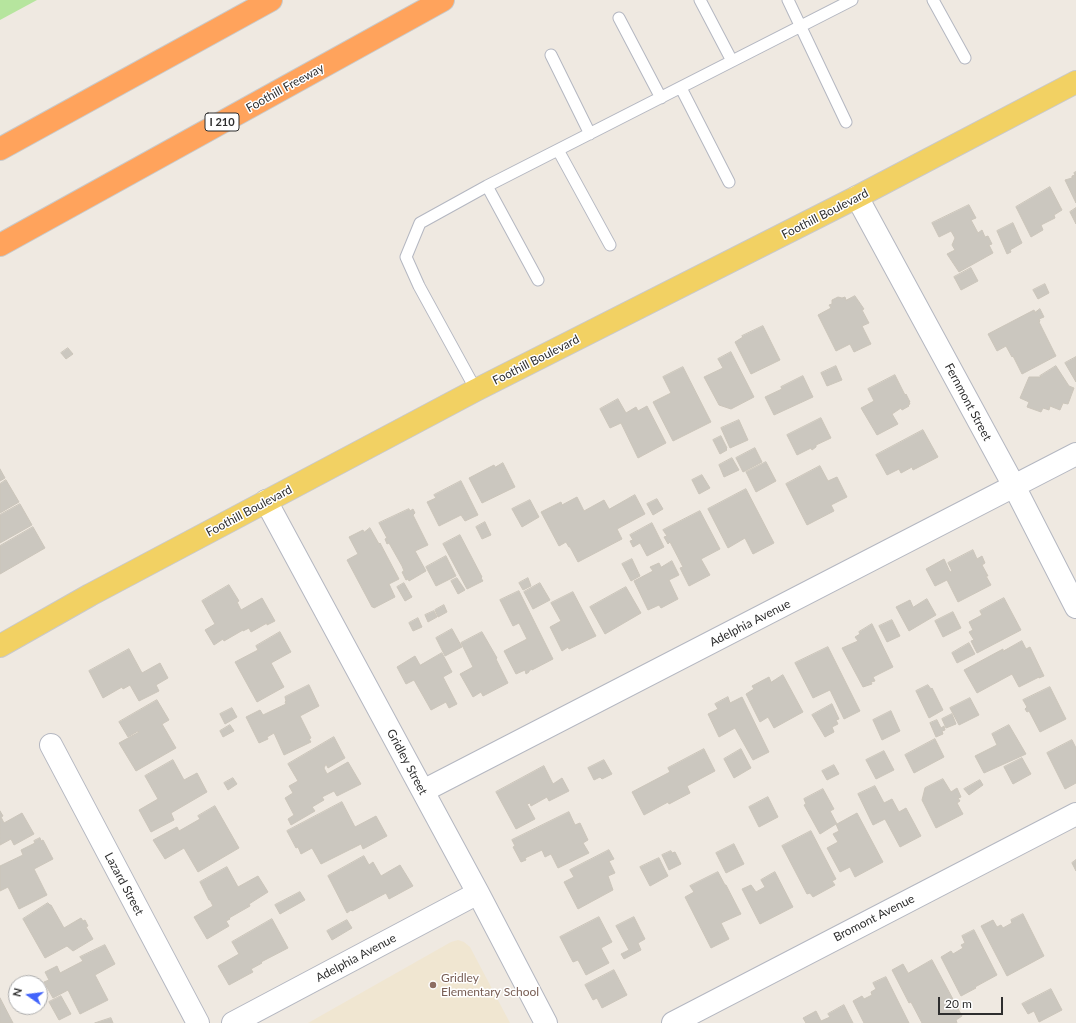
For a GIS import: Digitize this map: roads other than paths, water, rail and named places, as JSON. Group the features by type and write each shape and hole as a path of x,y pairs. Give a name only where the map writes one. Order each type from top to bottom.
{"highway":[{"path":"0,149 270,0"},
{"name":"Foothill Freeway","path":"0,245 443,0"}],"main road":[{"name":"Foothill Boulevard","path":"0,646 90,595 476,390 857,197 1076,82"}],"street":[{"name":"Fernmont Street","path":"857,197 1014,486 1076,607"},
{"name":"Adelphia Avenue","path":"423,791 1076,454"},
{"name":"Gridley Street","path":"266,501 478,893 546,1023"},
{"name":"Lazard Street","path":"50,745 198,1023"},
{"name":"Bromont Avenue","path":"673,1023 1076,814"},
{"name":"Adelphia Avenue","path":"233,1023 478,893"}],"lane":[{"path":"700,0 732,61"},
{"path":"788,0 846,122"},
{"path":"476,390 419,286 406,257 420,223 487,186 852,0"},
{"path":"933,0 965,58"},
{"path":"619,18 661,98"},
{"path":"551,54 590,134"},
{"path":"681,88 729,182"},
{"path":"558,150 610,245"},
{"path":"487,186 538,280"}],"place":[{"name":"Gridley Elementary School","path":"433,985"}]}
